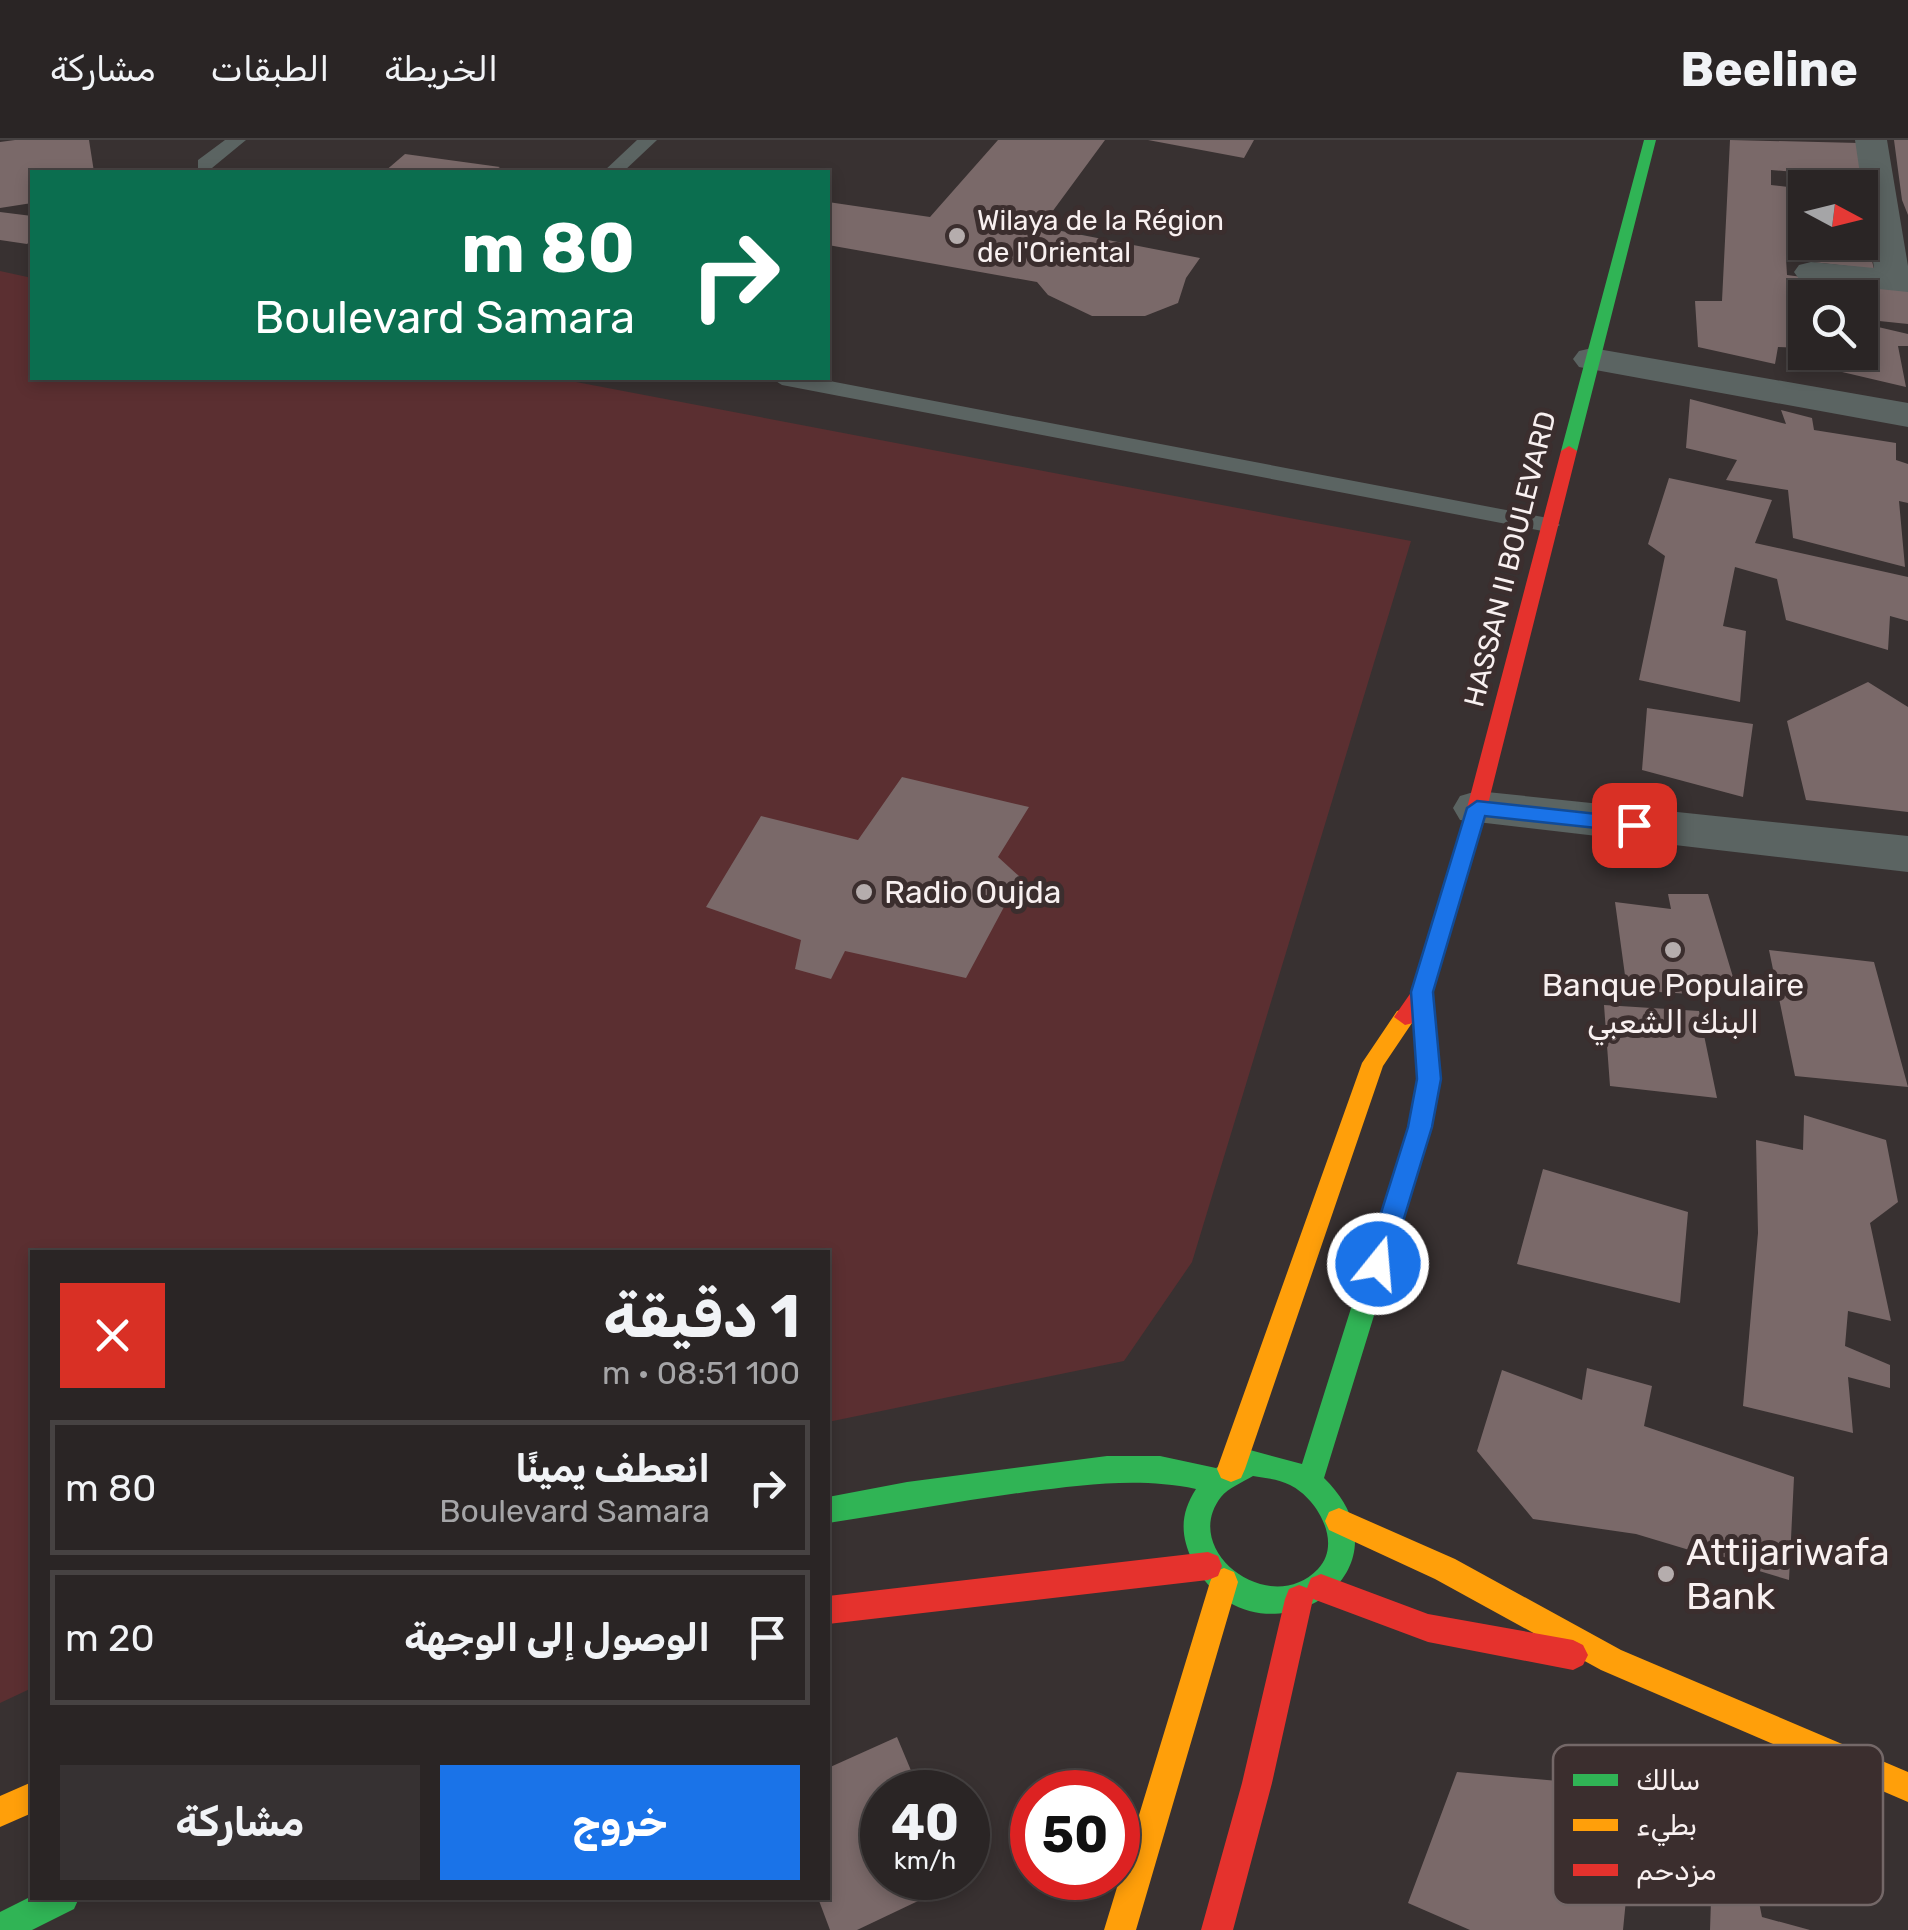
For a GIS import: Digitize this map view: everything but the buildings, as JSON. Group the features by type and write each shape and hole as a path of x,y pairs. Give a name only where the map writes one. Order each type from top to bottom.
{"main road":[{"name":"HASSAN II BOULEVARD","path":"1222,1474 1373,1063 1422,992 1477,808 1650,140"},
{"name":"HASSAN II BOULEVARD","path":"1310,1480 1420,1127 1429,1079 1422,992"},
{"path":"830,1510 907,1495 1107,1469 1222,1474 1270,1463 1292,1469 1310,1480 1328,1499 1339,1521 1342,1546 1336,1570 1310,1594 1217,1930"},
{"path":"1222,1474 1200,1498 1195,1520 1197,1544 1216,1574 1260,1601 1310,1594 1473,1640 1611,1660"},
{"path":"1339,1521 1445,1570 1611,1660 1811,1745"},
{"path":"830,1610 1216,1574"},
{"path":"1120,1930 1216,1574"},
{"path":"1883,1775 1908,1786"},
{"path":"0,1812 30,1798"},
{"path":"0,1929 59,1900"}],"street":[{"path":"1810,272 1900,282 1871,140"},
{"path":"1592,359 1908,415"},
{"path":"1477,808 1908,854"}],"lane":[{"path":"205,164 237,140"},
{"path":"614,170 648,140"},
{"path":"792,380 1548,525"}],"shaded area":[{"path":"0,271 30,278 30,380 566,380 1411,541 1192,1262 1124,1361 830,1422 830,1250 30,1250 30,1689 0,1703"}],"traffic: fast":[{"path":"1569,451 1650,140"},
{"path":"1310,1480 1420,1127 1429,1079 1422,993"},
{"path":"1250,1463 1287,1471 1308,1481 1319,1490 1335,1515 1341,1542 1335,1569 1326,1581 1296,1599 1264,1601 1235,1589 1211,1568 1197,1541 1197,1512 1213,1485 1250,1463"},
{"path":"830,1510 907,1495 1107,1469 1160,1469 1214,1480"},
{"path":"0,1929 59,1900"}],"traffic: slow":[{"path":"1231,1469 1373,1063 1405,1017"},
{"path":"1339,1521 1445,1569 1611,1660 1810,1745"},
{"path":"1120,1930 1224,1582"},
{"path":"1883,1776 1908,1787"},
{"path":"0,1812 30,1798"}],"traffic: jam":[{"path":"1405,1017 1422,993 1477,808 1569,451"},
{"path":"830,1610 1208,1566"},
{"path":"1321,1588 1428,1628 1573,1655"},
{"path":"1217,1930 1257,1783 1299,1599"}],"place":[{"name":"Wilaya de la Région de l'Oriental","path":"957,236"},
{"name":"Radio Oujda","path":"864,892"},
{"name":"Banque Populaire البنك الشعبي","path":"1673,950"},
{"name":"Attijariwafa Bank","path":"1666,1574"}],"route":[{"path":"1378,1264 1420,1127 1429,1079 1422,992 1477,808 1634,825"}]}
